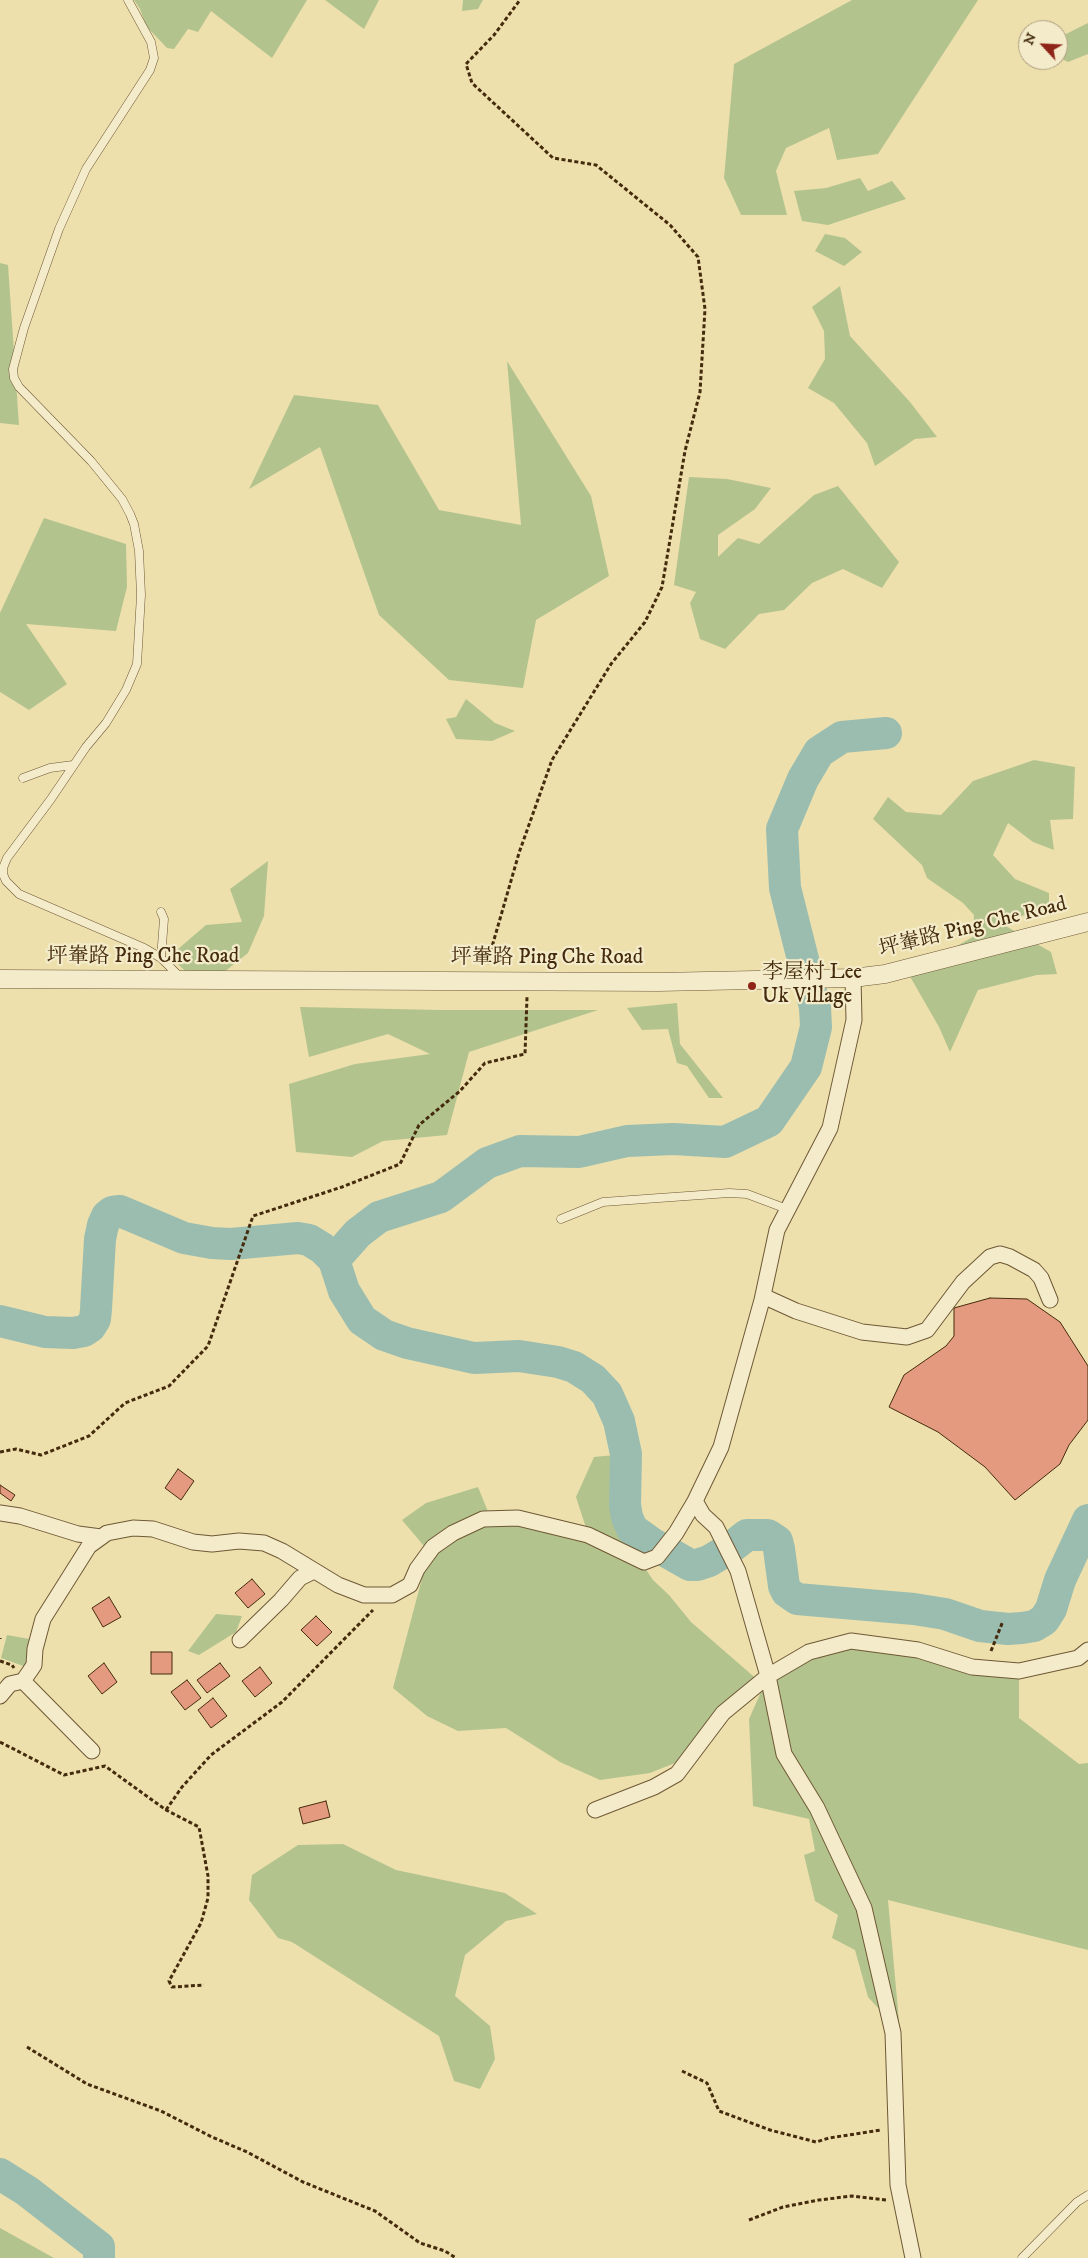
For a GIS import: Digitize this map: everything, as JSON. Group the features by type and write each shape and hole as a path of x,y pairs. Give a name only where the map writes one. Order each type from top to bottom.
{"street":[{"name":"坪輋路 Ping Che Road","path":"0,979 527,982 848,979 885,974 1088,922"},
{"path":"0,1696 10,1684 23,1681 34,1665 43,1619 90,1546 107,1533 133,1528 153,1529 203,1543 239,1541 264,1543 282,1551 338,1585 364,1596 392,1595 410,1585 417,1569 433,1547 453,1533 483,1519 518,1518 588,1535 608,1542 644,1562 654,1560 676,1534 695,1501 721,1447 762,1296 777,1230 830,1128 854,1020 848,979"},
{"path":"762,1296 796,1311 862,1332 907,1337 927,1330 963,1282 990,1257 1000,1254 1010,1257 1034,1270 1041,1278 1050,1300"},
{"path":"695,1501 703,1515 716,1527 738,1571 768,1676 784,1754 817,1808 864,1908 893,2033 898,2185 913,2258"},
{"path":"0,1513 20,1516 78,1534 102,1537"},
{"path":"240,1640 281,1600 300,1578 314,1571"},
{"path":"595,1810 654,1787 677,1774 723,1713 768,1676 808,1652 850,1641 918,1650 972,1667 1019,1671 1078,1658 1088,1650"},
{"path":"23,1681 92,1751"}],"lane":[{"path":"128,0 151,42 154,58 150,70 86,170 59,229 24,328 13,369 14,378 19,387 91,461 122,499 134,524 139,551 141,595 137,664 126,690 106,723 73,765 52,799 7,858 3,874 19,894 144,948 161,958 173,973 184,981"},
{"path":"23,778 50,768 73,765"},
{"path":"161,912 164,920 161,958"},
{"path":"561,1219 603,1202 730,1193 747,1194 787,1209"},
{"path":"1022,2258 1078,2202 1088,2195"}],"path":[{"path":"482,982 519,853 552,760 611,664 645,622 662,587 685,451 700,392 705,308 698,257 670,225 596,165 553,158 472,83 466,64 494,35 520,0"},
{"path":"0,1452 16,1449 41,1455 89,1436 125,1403 168,1386 208,1346 253,1216 342,1187 400,1164 419,1125 460,1091 485,1063 526,1054 527,982"},
{"path":"166,1810 182,1787 211,1755 282,1702 387,1595"},
{"path":"991,1650 1003,1621"},
{"path":"0,1742 64,1775 105,1766 166,1810 199,1827 208,1876 208,1898 201,1923 169,1980 172,1987 204,1986"},
{"path":"27,2046 88,2084 161,2111 212,2137 247,2152 303,2182 376,2211 420,2243 445,2251 456,2258"},
{"path":"682,2071 707,2083 719,2111 770,2130 816,2142 829,2138 896,2128"},
{"path":"749,2220 783,2207 852,2196 901,2202"}],"green space":[{"path":"134,0 307,0 272,58 211,11 198,32 188,29 174,49 167,48 146,26 140,9"},
{"path":"325,0 379,0 364,29"},
{"path":"463,0 483,0 478,9 462,11"},
{"path":"852,0 978,0 878,154 837,160 829,128 786,148 776,171 787,215 741,215 724,178 734,64"},
{"path":"1088,23 1088,54 1068,62 1068,33"},
{"path":"860,178 868,191 892,181 906,199 828,225 802,221 794,191 826,188"},
{"path":"825,234 845,238 862,252 844,266 815,251"},
{"path":"0,263 8,265 19,425 0,423"},
{"path":"840,286 850,336 910,402 937,437 915,439 875,466 867,443 834,403 808,388 825,359 824,331 812,307"},
{"path":"507,361 591,496 609,576 536,620 523,688 449,680 379,615 320,447 249,489 294,395 378,405 439,510 521,525"},
{"path":"689,477 727,479 771,488 755,509 718,535 718,557 738,538 759,544 814,495 838,486 899,562 882,588 843,569 812,583 784,610 759,614 725,649 700,639 690,603 696,592 674,585"},
{"path":"44,518 126,544 127,587 116,631 26,624 67,684 29,710 0,692 0,613"},
{"path":"466,699 495,723 515,731 492,741 456,739 446,719 456,717"},
{"path":"1034,760 1075,767 1073,819 1050,820 1054,850 1033,842 1008,823 993,855 1015,879 1049,893 1049,910 997,921 1051,952 1057,974 1037,975 978,990 950,1052 939,1027 908,973 973,937 974,915 963,903 927,878 922,865 873,819 888,797 906,812 941,815 973,781"},
{"path":"268,861 264,916 248,953 223,973 186,972 170,956 206,925 242,922 230,889"},
{"path":"677,1003 680,1044 723,1098 709,1098 687,1066 677,1063 668,1029 642,1030 627,1008"},
{"path":"300,1007 441,1010 598,1010 469,1052 447,1135 383,1141 352,1157 296,1152 289,1084 355,1064 430,1054 388,1034 309,1057"},
{"path":"626,1454 625,1505 627,1517 633,1529 653,1544 645,1568 653,1580 669,1595 691,1622 760,1682 690,1757 650,1773 600,1780 560,1762 506,1728 458,1731 427,1716 393,1688 429,1552 402,1520 426,1503 478,1487 491,1519 588,1534 576,1497 594,1457"},
{"path":"216,1614 242,1616 236,1632 199,1655 188,1651"},
{"path":"7,1635 35,1640 29,1668 1,1658"},
{"path":"860,1642 1019,1671 1019,1718 1079,1764 1088,1763 1088,1950 888,1900 900,2032 868,1997 855,1950 832,1938 838,1915 815,1901 804,1855 815,1851 809,1819 753,1806 749,1719 768,1676 809,1652"},
{"path":"343,1844 396,1870 505,1893 537,1914 506,1921 465,1955 455,1996 490,2026 495,2059 480,2089 454,2081 439,2036 292,1942 278,1938 249,1900 252,1875 298,1845"},
{"path":"0,2228 54,2258 0,2258"}],"building":[{"path":"990,1298 1027,1299 1060,1322 1088,1366 1088,1420 1069,1445 1060,1464 1015,1500 985,1467 938,1432 889,1407 904,1375 946,1346 954,1336 954,1308"},
{"path":"178,1469 194,1481 181,1500 165,1488"},
{"path":"0,1485 15,1495 11,1501 0,1493"},
{"path":"252,1579 265,1594 248,1608 235,1593"},
{"path":"109,1597 121,1617 103,1627 92,1608"},
{"path":"316,1616 332,1632 317,1646 301,1630"},
{"path":"151,1652 172,1652 172,1674 151,1674"},
{"path":"104,1663 117,1682 102,1694 88,1676"},
{"path":"220,1663 230,1676 207,1693 197,1680"},
{"path":"260,1667 272,1683 255,1697 242,1681"},
{"path":"187,1680 201,1698 185,1710 171,1692"},
{"path":"213,1698 227,1716 211,1728 198,1710"},
{"path":"326,1801 330,1817 303,1824 299,1808"}],"waterway":[{"path":"334,1260 358,1233 379,1217 441,1197 487,1163 520,1151 579,1152 627,1141 673,1139 725,1142 769,1121 806,1067 816,1027 815,1007 785,888 782,829 803,779 819,752 842,737 886,733"},
{"path":"0,1321 45,1332 73,1333 84,1331 90,1327 95,1319 100,1239 103,1225 107,1216 112,1212 120,1211 184,1238 212,1243 231,1244 298,1238 309,1240 322,1248 334,1260 344,1291 362,1320 384,1335 407,1343 474,1358 519,1356 558,1362 574,1367 593,1379 607,1394 619,1421 626,1454 625,1505 632,1529 653,1544 690,1565 709,1561 747,1535 768,1535 777,1541 784,1586 787,1592 797,1599 914,1609 945,1614 980,1626 1008,1629 1022,1628 1034,1626 1044,1620 1051,1609 1060,1580 1088,1520"},
{"path":"0,2174 27,2191 99,2247 99,2258"}],"place":[{"name":"李屋村 Lee Uk Village","path":"752,986"}]}
